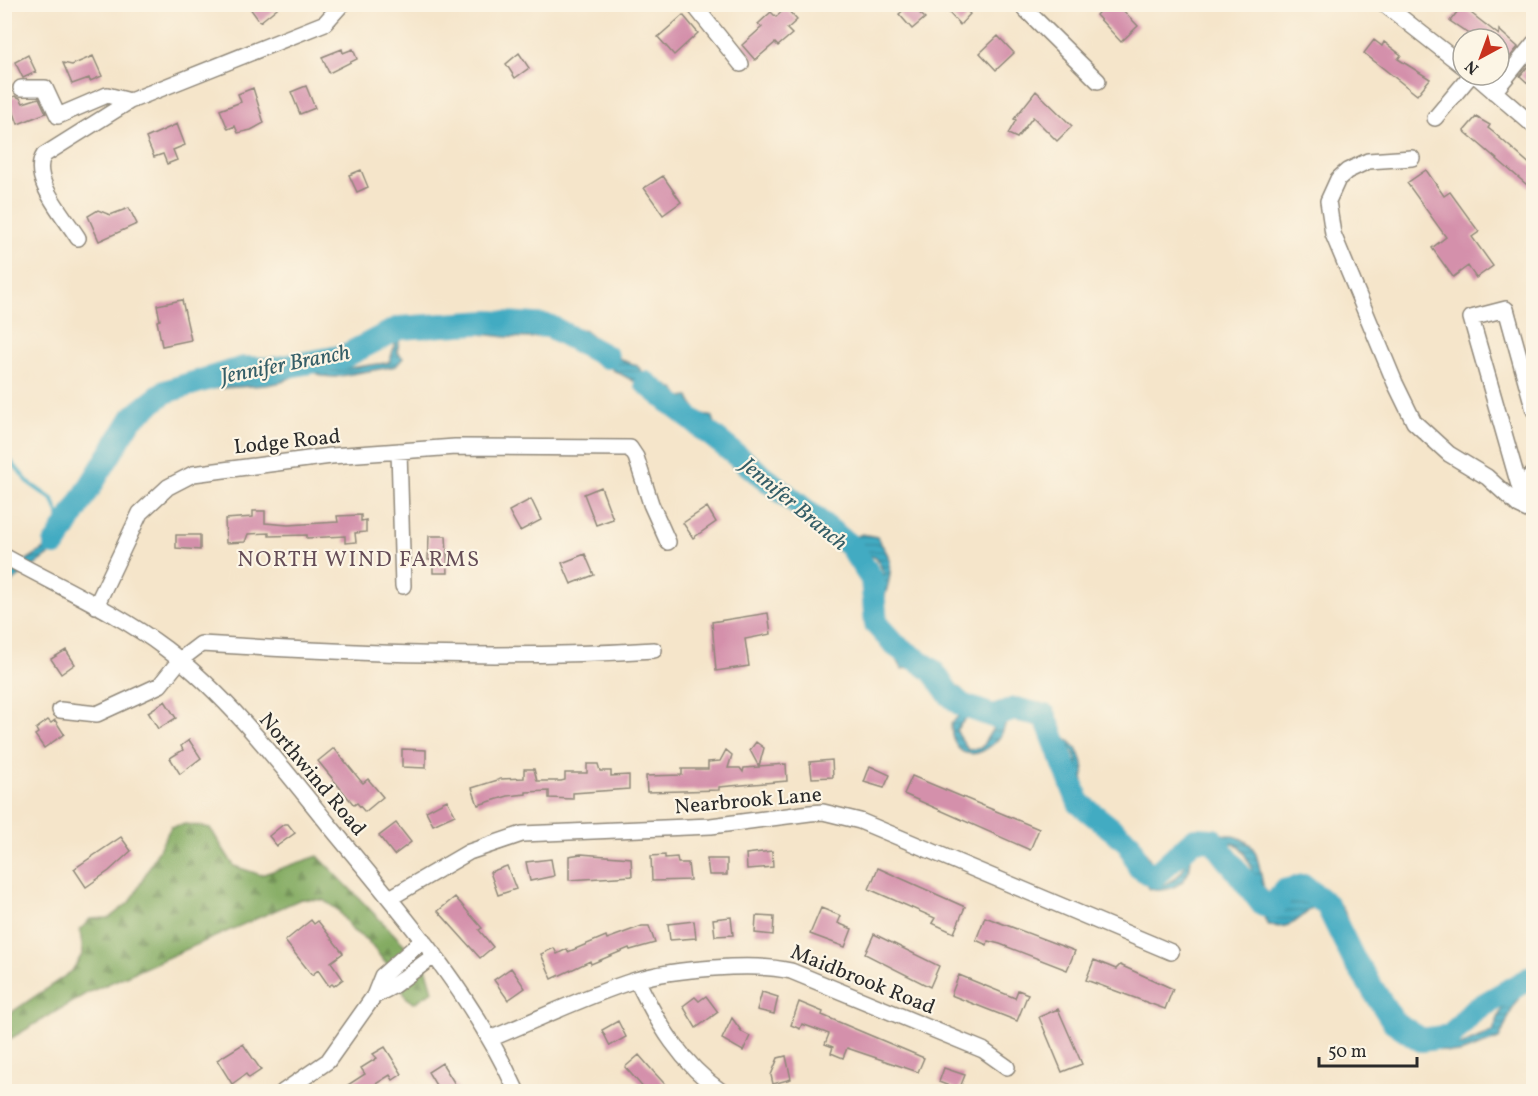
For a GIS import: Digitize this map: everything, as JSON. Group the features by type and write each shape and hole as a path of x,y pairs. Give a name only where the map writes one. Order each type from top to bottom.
{"street":[{"path":"78,238 40,177 39,162 50,150 130,101 325,23 342,4"},
{"path":"693,4 741,64"},
{"path":"1020,4 1098,81"},
{"path":"1384,4 1451,57"},
{"path":"1494,92 1533,43"},
{"path":"1436,118 1463,87"},
{"path":"1488,87 1533,126"},
{"path":"21,88 45,88 58,116 106,95 130,101"},
{"path":"1412,158 1368,161 1347,171 1338,179 1328,201 1333,234 1395,383 1414,422 1449,454 1487,477 1519,506 1533,513"},
{"path":"1519,506 1520,489 1471,318 1506,309 1533,410"},
{"name":"Lodge Road","path":"96,606 140,513 168,488 193,474 273,462 455,447 630,448 636,457 651,504 668,542"},
{"path":"399,451 403,586"},
{"path":"1520,489 1533,474"},
{"name":"Northwind Road","path":"4,556 152,639 180,660 220,698 390,898 435,955 492,1038 513,1090"},
{"path":"60,711 97,714 160,685 180,660 201,644 325,652 587,654 654,650"},
{"name":"Nearbrook Lane","path":"390,898 469,852 522,834 711,826 823,812 860,821 1171,952"},
{"path":"283,1092 328,1061 374,996 382,976 423,940"},
{"path":"374,996 393,986 435,955"},
{"name":"Maidbrook Road","path":"492,1038 637,980 734,967 775,967 791,971 983,1050 1007,1066"},
{"path":"637,980 669,1041 708,1082 722,1092"}],"green space":[{"path":"186,824 210,828 234,866 261,875 318,856 426,967 433,991 414,1003 406,997 393,972 367,940 353,931 338,910 323,900 301,899 87,993 5,1042 5,1017 72,971 83,953 80,930 90,919 109,918 131,901 171,827"}],"water":[{"name":"Jennifer Branch","path":"430,319 476,330 515,332 541,324 585,330 622,360 636,365 643,372 674,389 681,397 689,397 697,410 713,417 717,432 731,439 746,454 770,470 786,490 807,509 814,523 829,534 848,540 862,534 877,537 887,552 890,562 889,581 880,618 881,637 935,665 963,691 970,708 966,718 956,730 968,750 981,748 1001,715 1041,703 1053,725 1075,747 1083,762 1081,805 1142,847 1152,863 1151,884 1163,885 1179,875 1184,868 1187,848 1202,836 1220,834 1238,838 1255,851 1264,888 1271,893 1287,897 1322,895 1337,902 1345,914 1355,949 1377,989 1385,1017 1402,1022 1417,1034 1461,1045 1493,1031 1502,1008 1515,992 1533,977 1533,984 1515,1003 1499,1039 1460,1053 1448,1052 1417,1043 1396,1027 1382,1020 1379,1007 1345,943 1339,916 1328,905 1319,901 1302,917 1289,925 1282,927 1267,924 1256,898 1251,866 1240,846 1216,840 1197,842 1192,845 1190,867 1183,881 1172,888 1154,890 1148,888 1145,882 1144,861 1133,845 1116,833 1079,815 1074,752 1068,745 1055,740 1047,726 1024,712 1009,716 999,738 983,751 975,754 961,750 952,735 951,723 963,707 959,691 928,665 902,669 893,652 877,640 873,612 884,573 876,558 848,544 820,536 755,470 738,460 687,414 667,399 613,370 606,360 590,351 571,335 558,333 530,338 506,337 422,327 409,330 400,338 397,352 403,358 396,366 335,377 322,376 312,370 303,371 282,382 266,385 179,391 164,406 126,423 115,445 109,472 60,547 5,587 5,574 47,547 75,516 104,472 109,445 124,419 140,404 177,387 204,380 253,380 264,378 280,369 307,363 349,368 386,363 390,361 401,332 412,324"}],"building":[{"path":"247,4 282,4 260,22"},
{"path":"941,4 960,4 970,14 960,25"},
{"path":"1106,4 1117,4 1138,26 1121,42 1096,15"},
{"path":"910,5 925,18 912,29 899,14"},
{"path":"1462,6 1489,27 1459,27 1450,21"},
{"path":"786,8 797,20 787,29 792,34 778,46 775,43 755,60 742,45 762,27 758,24 771,12 776,17"},
{"path":"683,15 698,33 674,55 658,37"},
{"path":"998,36 1014,53 996,70 980,53"},
{"path":"1374,40 1382,46 1384,42 1401,55 1398,59 1430,79 1417,95 1364,53"},
{"path":"1511,41 1518,47 1511,56"},
{"path":"342,49 343,53 353,49 357,59 329,73 322,57"},
{"path":"519,53 529,68 515,78 506,64"},
{"path":"28,55 36,72 23,78 15,62"},
{"path":"93,56 102,76 72,84 63,63 72,65"},
{"path":"1533,60 1533,88 1520,76"},
{"path":"306,86 315,108 300,114 291,92"},
{"path":"253,88 264,123 251,130 238,133 235,126 228,129 220,110 241,102 238,94"},
{"path":"1036,91 1072,126 1057,141 1033,117 1017,138 1008,134 1016,120 1014,119"},
{"path":"15,96 23,103 39,98 46,113 18,124 9,99"},
{"path":"1476,117 1490,125 1488,128 1533,167 1533,190 1464,131"},
{"path":"177,124 185,145 173,150 177,160 167,164 163,154 154,157 146,138"},
{"path":"361,170 368,187 357,192 349,175"},
{"path":"1426,170 1444,196 1450,192 1479,232 1472,237 1493,266 1476,278 1468,266 1453,277 1432,248 1446,237 1407,183"},
{"path":"663,176 681,202 663,215 644,188"},
{"path":"129,208 137,224 99,241 88,216 98,210 110,215"},
{"path":"182,300 191,340 162,346 157,321 160,320 157,305"},
{"path":"601,487 613,519 596,525 584,494"},
{"path":"531,499 541,520 520,531 509,511"},
{"path":"707,507 716,522 693,538 683,523"},
{"path":"253,511 265,511 265,523 288,525 338,522 337,516 361,515 361,521 366,520 366,532 355,533 356,542 345,543 345,536 307,538 307,535 269,536 269,533 248,534 245,542 226,543 225,519 253,517"},
{"path":"176,535 200,535 200,550 176,548"},
{"path":"429,536 446,536 448,573 433,573 433,560 428,560"},
{"path":"585,554 594,575 571,584 562,563"},
{"path":"768,613 771,634 745,639 749,666 716,671 712,622"},
{"path":"66,650 75,664 61,674 51,659"},
{"path":"165,701 176,718 158,729 148,712"},
{"path":"48,720 51,723 55,720 64,734 44,748 35,735 38,733 36,729"},
{"path":"189,740 201,758 180,774 170,758 183,750 181,746"},
{"path":"756,742 764,748 759,766 786,764 787,781 719,787 719,790 647,792 646,776 682,775 682,769 708,769 708,762 720,761 726,750 732,755 728,768 740,768 743,772 744,768 759,767 750,750"},
{"path":"334,748 363,783 368,779 383,797 365,812 357,803 354,805 318,761"},
{"path":"402,749 426,750 426,768 402,767"},
{"path":"832,760 833,777 812,778 810,762"},
{"path":"587,764 598,764 600,771 611,771 611,776 629,775 629,789 573,793 573,799 549,798 549,791 526,792 526,794 508,796 478,805 472,788 501,779 524,778 524,769 534,769 537,781 561,781 565,780 565,773 587,773"},
{"path":"870,766 890,775 884,788 864,782"},
{"path":"912,776 1039,829 1030,850 904,794"},
{"path":"447,800 455,815 433,825 426,811"},
{"path":"396,823 411,842 394,855 379,836"},
{"path":"284,824 288,824 295,833 277,846 269,836"},
{"path":"121,837 131,851 109,871 86,887 74,869"},
{"path":"772,851 773,867 747,869 746,854"},
{"path":"581,854 631,858 632,876 569,880 569,856"},
{"path":"665,855 665,858 677,857 678,863 688,863 690,880 652,881 651,856"},
{"path":"551,859 554,876 530,881 526,862"},
{"path":"707,859 727,859 727,875 709,875"},
{"path":"507,866 516,889 498,895 490,872"},
{"path":"878,868 965,907 954,933 932,923 935,918 869,889"},
{"path":"455,897 482,928 479,930 493,947 480,958 438,911"},
{"path":"821,908 841,916 838,923 852,929 845,947 810,934"},
{"path":"756,916 774,917 773,935 755,933"},
{"path":"731,917 733,935 715,936 713,919"},
{"path":"985,917 1075,951 1067,970 1000,944 988,941 987,945 976,940"},
{"path":"311,920 314,924 318,921 343,953 331,962 343,979 334,986 332,984 329,986 318,970 312,975 285,941"},
{"path":"694,921 696,938 670,940 668,924"},
{"path":"642,926 649,926 655,943 630,950 629,948 591,964 590,961 552,979 541,954 554,948 557,954 567,949 568,952 606,936 607,939"},
{"path":"874,934 939,966 930,987 865,954"},
{"path":"1094,960 1116,969 1120,965 1173,989 1165,1009 1086,980"},
{"path":"511,968 525,988 508,1000 494,980"},
{"path":"959,975 1015,998 1018,990 1028,994 1017,1021 951,995"},
{"path":"762,992 778,997 774,1014 757,1010"},
{"path":"706,996 718,1012 696,1028 683,1006 695,997 699,1001"},
{"path":"799,1002 823,1012 822,1015 924,1058 918,1072 847,1048 843,1058 831,1053 833,1047 825,1044 829,1034 802,1024 800,1029 791,1025"},
{"path":"1058,1009 1082,1064 1062,1072 1039,1017"},
{"path":"732,1018 742,1032 750,1036 743,1051 722,1039"},
{"path":"618,1021 626,1037 610,1046 602,1030"},
{"path":"243,1044 261,1070 249,1078 246,1074 232,1084 217,1060"},
{"path":"385,1047 402,1074 393,1080 390,1075 363,1092 337,1092 365,1074 361,1068 377,1058 373,1054"},
{"path":"639,1055 672,1092 647,1092 625,1067"},
{"path":"786,1056 791,1079 773,1084 771,1075 778,1058"},
{"path":"442,1063 460,1092 440,1092 428,1072"},
{"path":"944,1068 965,1075 959,1090 939,1082"}],"waterway":[{"name":"Jennifer Branch","path":"55,544 132,418 165,392 244,368 271,369 345,356 399,328 489,322 549,326 607,357"},
{"name":"Jennifer Branch","path":"646,383 850,546 872,579 876,624 895,645 932,670 949,694 962,705 993,716 1015,709 1045,716 1079,803 1129,843 1139,867 1154,876 1195,839 1213,840 1263,905 1273,907 1284,891 1304,886 1327,905 1353,958 1393,1021 1421,1040 1451,1036 1473,1011 1534,976"},
{"path":"4,439 6,455 29,483 53,500 64,529"}],"district":[{"name":"NORTH WIND FARMS","path":"359,558"}]}
